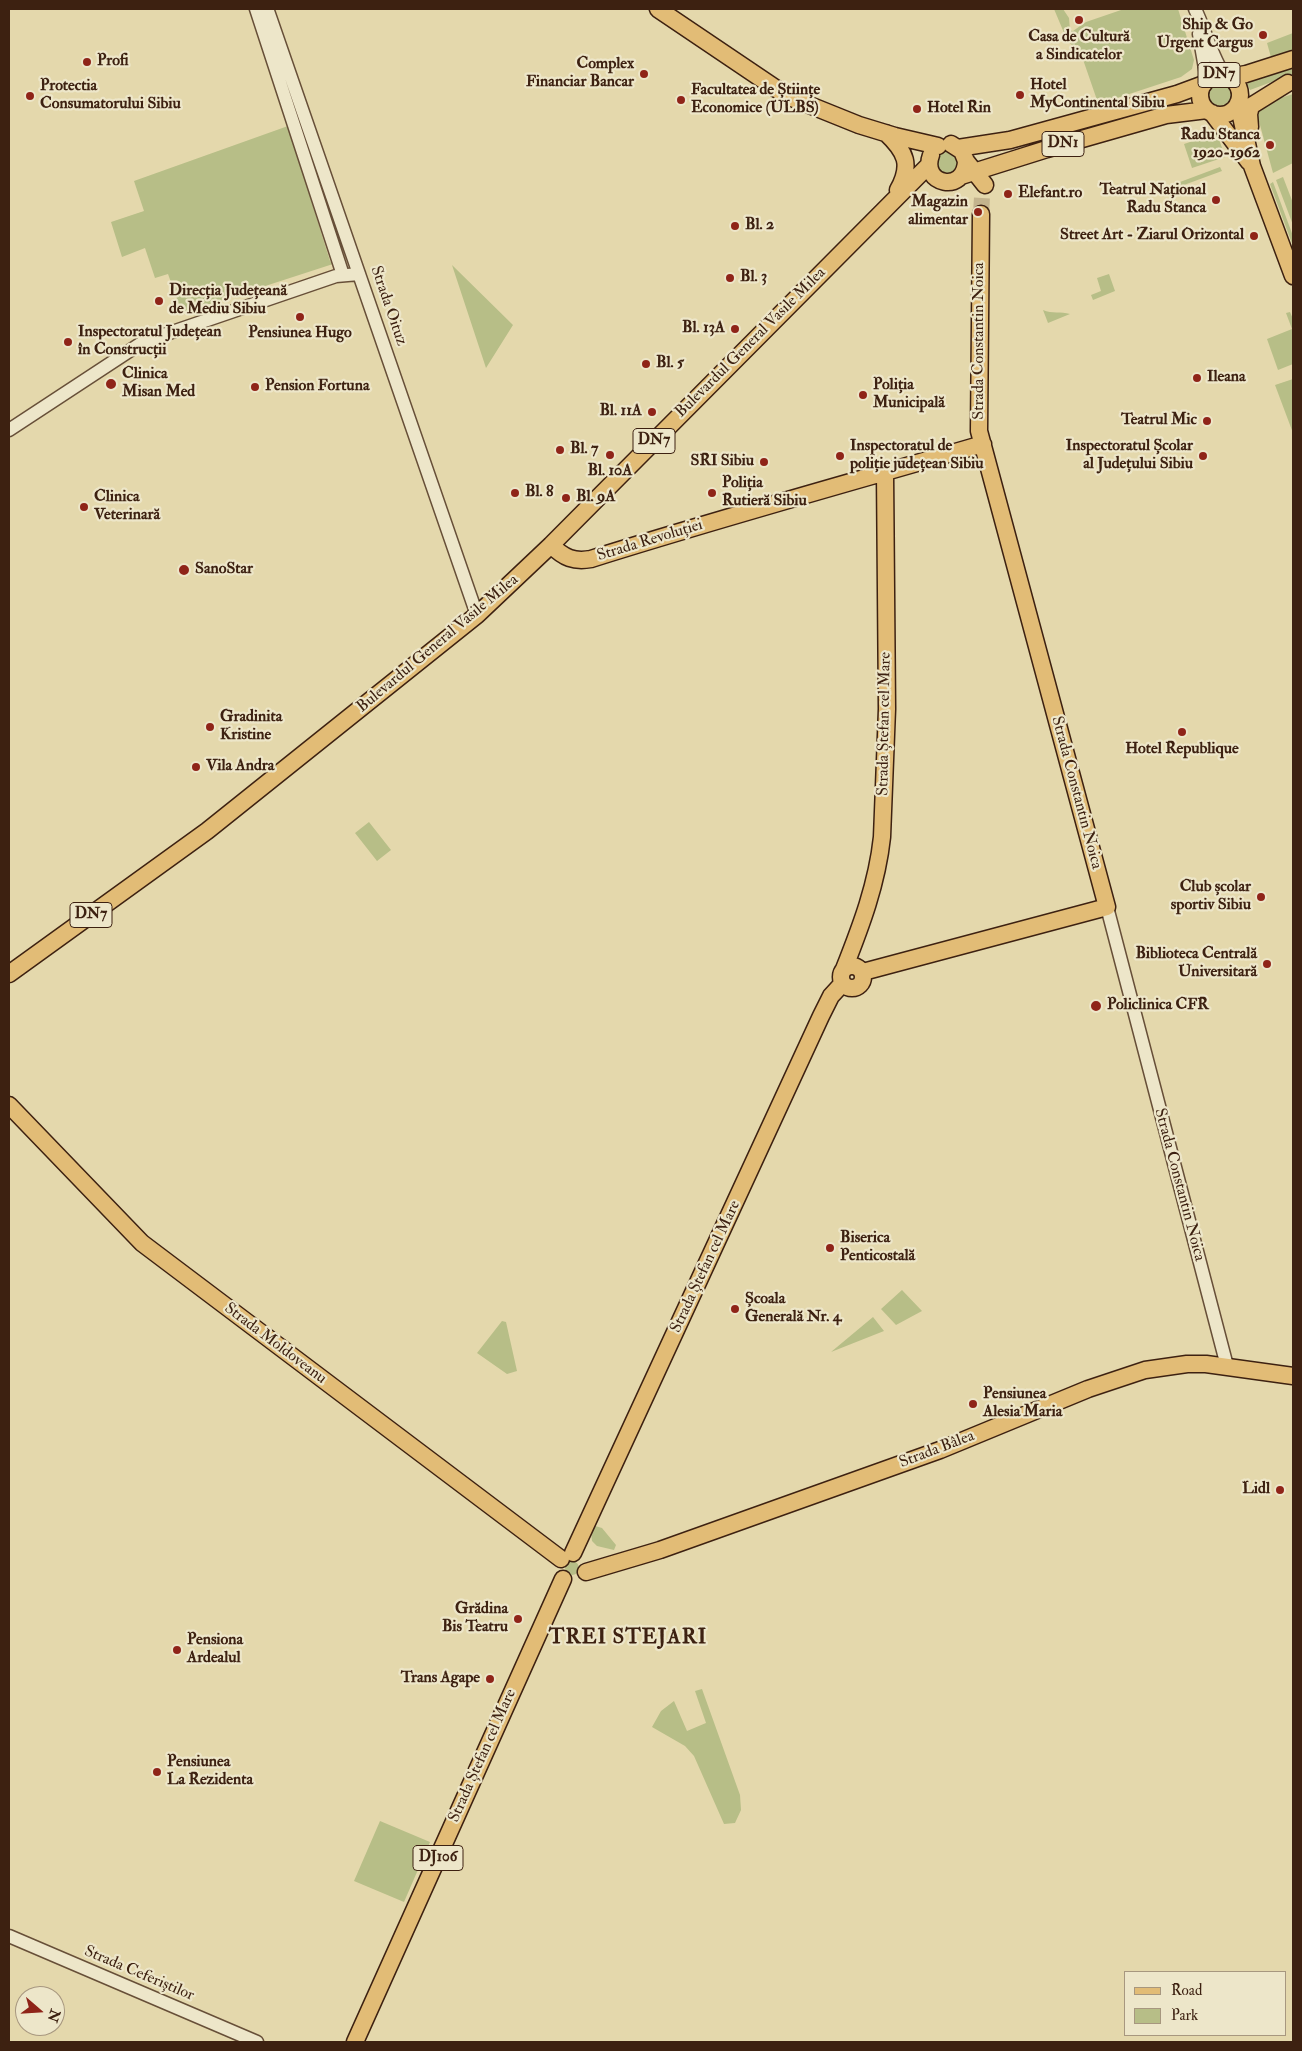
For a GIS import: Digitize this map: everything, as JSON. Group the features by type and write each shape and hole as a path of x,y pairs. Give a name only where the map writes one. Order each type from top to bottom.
{"main road":[{"path":"658,9 787,96 819,110 891,135 933,162"},
{"name":"DN7","path":"964,167 948,144 933,162 947,182 964,167 1017,139 1177,94 1206,82 1217,75 1246,74 1293,59"},
{"name":"DN7","path":"1206,82 1200,97 1209,111 1227,114 1236,107 1239,101 1238,86 1227,76"},
{"path":"1249,148 1249,114 1251,106 1291,82"},
{"name":"DN7","path":"1239,101 1291,82"},
{"path":"1239,101 1252,166 1293,276"},
{"path":"1209,111 1252,166"},
{"name":"DN1","path":"964,167 999,164 1166,115 1209,111"},
{"path":"889,204 903,181 906,164 900,147 891,135"},
{"name":"Bulevardul General Vasile Milea","path":"9,974 207,831 478,616 933,162"},
{"path":"964,167 969,180 976,183 984,191 990,174 999,164"},
{"name":"Strada Constantin Noica","path":"981,214 979,419 984,451 1107,907"},
{"name":"Strada Revoluției","path":"551,545 558,552 573,560 592,559 752,510 885,473 984,451"},
{"name":"Strada Ștefan cel Mare","path":"567,1556 821,1016 843,976 871,895 880,858 882,837 888,709 885,473"},
{"path":"843,976 848,988 858,988 862,983 863,972 1107,907"},
{"name":"Strada Moldoveanu","path":"9,1105 142,1242 567,1556"},
{"name":"Strada Bâlea","path":"586,1572 660,1550 931,1453 1122,1376 1145,1370 1187,1364 1227,1366 1293,1376"},
{"path":"563,1579 574,1582 584,1577 586,1572 585,1560 581,1556 567,1556"},
{"name":"DJ106","path":"563,1579 558,1570 567,1556"},
{"name":"Strada Ștefan cel Mare","path":"355,2042 563,1579"}],"street":[{"name":"Strada Oituz","path":"256,9 343,275"},
{"name":"Strada Oituz","path":"266,9 478,616"},
{"path":"1195,9 1204,26 1219,67 1227,76"},
{"path":"1195,9 1206,82"},
{"path":"9,430 143,342 343,275 360,274"},
{"name":"Strada Constantin Noica","path":"1107,907 1227,1366"},
{"name":"Strada Ceferiștilor","path":"9,1936 257,2042"}],"green space":[{"path":"1054,9 1063,9 1069,18 1070,30 1073,31 1086,22 1124,9 1178,9 1194,60 1192,69 1181,77 1105,102 1097,100 1078,45 1072,45 1067,40"},
{"path":"1293,33 1293,54 1272,61 1267,43"},
{"path":"1293,68 1293,74 1250,90 1246,82"},
{"path":"1221,83 1230,86 1233,95 1230,104 1221,107 1212,104 1209,95 1212,86"},
{"path":"1293,94 1293,163 1273,173 1257,114 1265,103"},
{"path":"288,126 330,261 333,264 182,313 168,274 155,278 145,248 122,257 111,222 144,211 134,181"},
{"path":"1217,133 1225,157 1192,168 1184,144"},
{"path":"947,152 955,155 958,163 955,171 947,174 939,171 936,163 939,155"},
{"path":"1220,167 1222,171 1173,189 1172,185"},
{"path":"1283,177 1293,203 1293,225 1276,180"},
{"path":"1273,182 1293,236 1293,246 1270,184"},
{"path":"452,265 513,325 486,368"},
{"path":"1109,274 1115,291 1093,300 1091,295 1101,291 1097,278"},
{"path":"1043,310 1050,312 1070,314 1048,323"},
{"path":"1290,312 1293,319 1293,364 1278,370 1267,339 1292,329 1286,313"},
{"path":"1293,379 1293,433 1275,385"},
{"path":"369,822 391,850 377,861 355,833"},
{"path":"902,1290 922,1311 896,1325 881,1309"},
{"path":"873,1317 884,1331 831,1352"},
{"path":"502,1321 506,1322 517,1371 507,1374 477,1353"},
{"path":"595,1526 602,1528 616,1545 614,1550 597,1546 592,1541 591,1532"},
{"path":"569,1561 575,1561 579,1568 575,1575 569,1575 565,1571 565,1565"},
{"path":"702,1689 740,1795 741,1810 735,1823 724,1824 694,1756 685,1746 652,1727 661,1711 674,1701 687,1731 706,1723 695,1691"},
{"path":"380,1821 430,1842 404,1902 354,1881"}],"tunnel":[{"path":"981,214 982,197"}],"place":[{"name":"Casa de Cultură a Sindicatelor","path":"1079,20"},
{"name":"Ship & Go Urgent Cargus","path":"1263,35"},
{"name":"Profi","path":"87,62"},
{"name":"Complex Financiar Bancar","path":"644,74"},
{"name":"Hotel MyContinental Sibiu","path":"1020,95"},
{"name":"Protectia Consumatorului Sibiu","path":"30,96"},
{"name":"Facultatea de Științe Economice (ULBS)","path":"681,100"},
{"name":"Hotel Rin","path":"917,109"},
{"name":"Radu Stanca 1920-1962","path":"1270,145"},
{"name":"Elefant.ro","path":"1008,194"},
{"name":"Teatrul Național Radu Stanca","path":"1216,200"},
{"name":"Magazin alimentar","path":"978,212"},
{"name":"Bl. 2","path":"735,226"},
{"name":"Street Art - Ziarul Orizontal","path":"1254,236"},
{"name":"Bl. 3","path":"730,278"},
{"name":"Direcția Județeană de Mediu Sibiu","path":"159,301"},
{"name":"Pensiunea Hugo","path":"300,317"},
{"name":"Bl. 13A","path":"735,329"},
{"name":"Inspectoratul Județean în Construcții","path":"68,342"},
{"name":"Bl. 5","path":"646,364"},
{"name":"Ileana","path":"1197,378"},
{"name":"Clinica Misan Med","path":"111,384"},
{"name":"Pension Fortuna","path":"255,387"},
{"name":"Poliția Municipală","path":"863,395"},
{"name":"Bl. 11A","path":"652,412"},
{"name":"Teatrul Mic","path":"1207,421"},
{"name":"Bl. 7","path":"560,450"},
{"name":"Bl. 10A","path":"610,455"},
{"name":"Inspectoratul de poliție județean Sibiu","path":"840,456"},
{"name":"Inspectoratul Școlar al Județului Sibiu","path":"1203,456"},
{"name":"SRI Sibiu","path":"764,462"},
{"name":"Bl. 8","path":"515,493"},
{"name":"Poliția Rutieră Sibiu","path":"712,493"},
{"name":"Bl. 9A","path":"566,498"},
{"name":"Clinica Veterinară","path":"84,507"},
{"name":"SanoStar","path":"184,570"},
{"name":"Gradinita Kristine","path":"210,727"},
{"name":"Hotel Republique","path":"1182,732"},
{"name":"Vila Andra","path":"196,767"},
{"name":"Club școlar sportiv Sibiu","path":"1261,897"},
{"name":"Biblioteca Centrală Universitară","path":"1267,964"},
{"name":"Policlinica CFR","path":"1096,1006"},
{"name":"Biserica Penticostală","path":"830,1248"},
{"name":"Școala Generală Nr. 4","path":"735,1309"},
{"name":"Pensiunea Alesia Maria","path":"973,1404"},
{"name":"Lidl","path":"1280,1490"},
{"name":"Grădina Bis Teatru","path":"518,1619"},
{"name":"Pensiona Ardealul","path":"177,1650"},
{"name":"Trans Agape","path":"490,1679"},
{"name":"Pensiunea La Rezidenta","path":"157,1772"}],"district":[{"name":"TREI STEJARI","path":"628,1638"}]}
